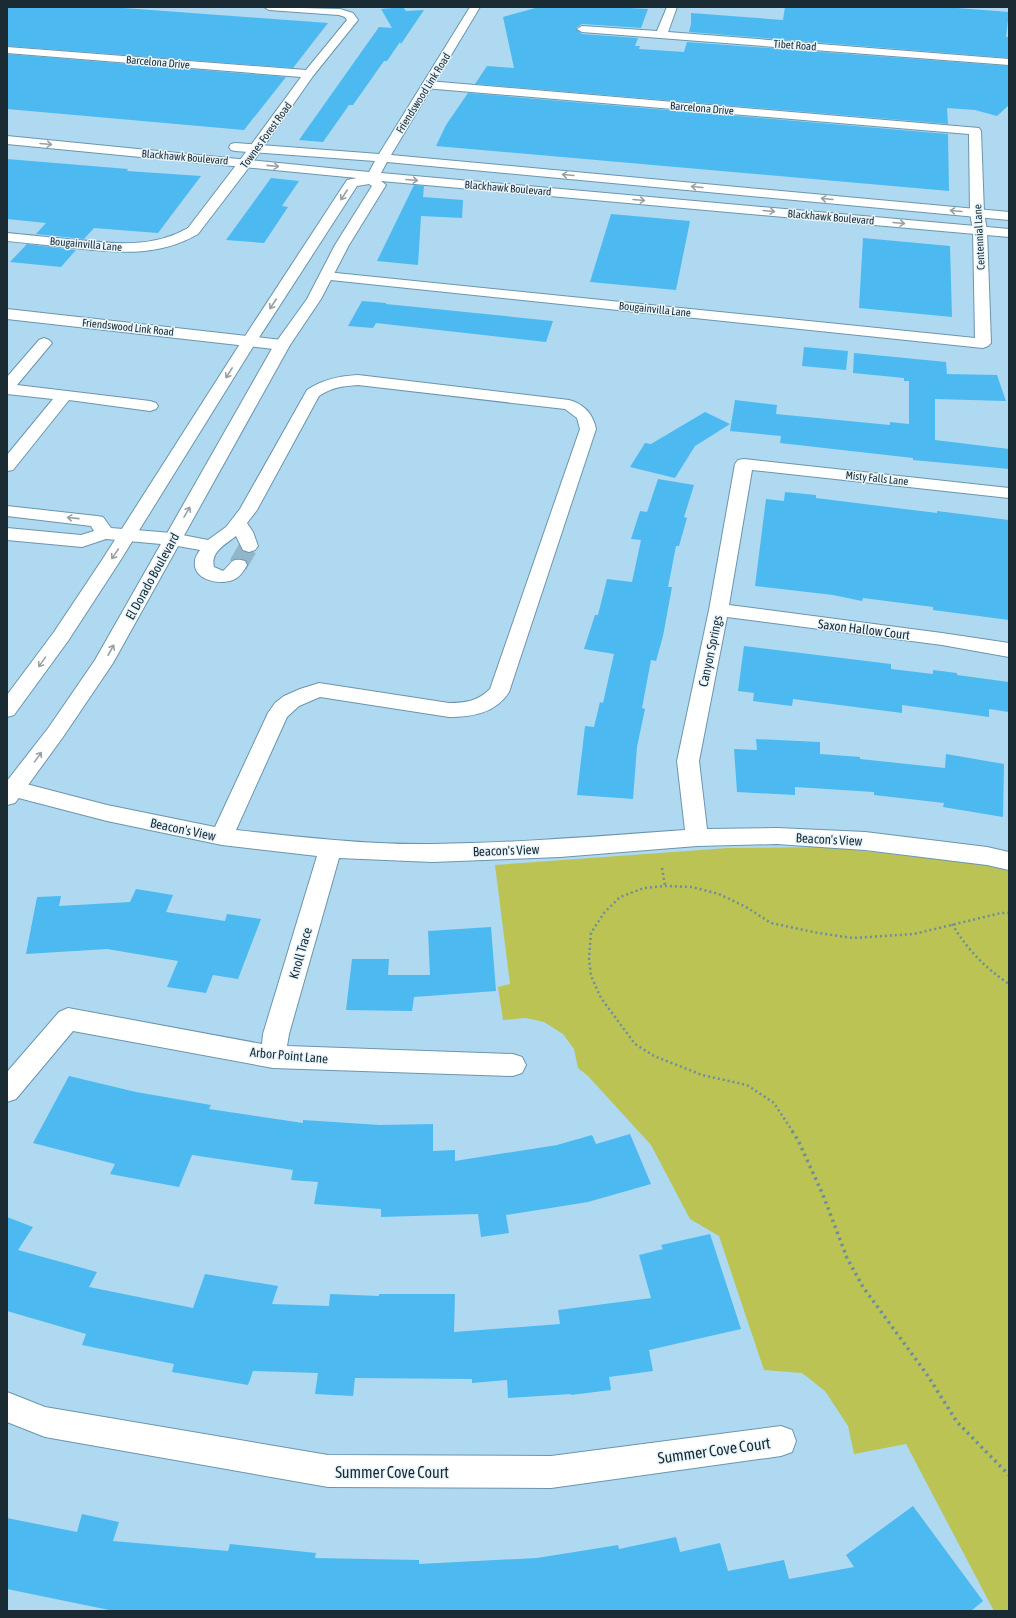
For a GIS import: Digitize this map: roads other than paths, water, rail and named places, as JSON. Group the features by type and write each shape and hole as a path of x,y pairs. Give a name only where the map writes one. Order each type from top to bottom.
{"street":[{"name":"Townes Forest Road","path":"165,243 181,238 193,231 256,149 309,74 353,20 348,15 340,12 269,7"},
{"name":"Friendswood Link Road","path":"372,178 382,158 475,7"},
{"path":"661,35 672,7"},
{"name":"Tibet Road","path":"582,29 1009,62"},
{"name":"Barcelona Drive","path":"7,50 309,74"},
{"name":"Barcelona Drive","path":"428,85 975,131"},
{"path":"24,142 39,129"},
{"name":"Centennial Lane","path":"975,131 977,213 980,230 983,343"},
{"name":"Blackhawk Boulevard","path":"7,140 245,163 372,178 1009,232"},
{"name":"Blackhawk Boulevard","path":"225,146 382,158 1009,216"},
{"path":"7,710 60,637 128,535 250,340 352,183 372,178 379,185 342,245 314,299 282,344"},
{"path":"610,198 619,180"},
{"name":"Bougainvilla Lane","path":"7,237 115,248 140,248 165,243"},
{"name":"Bougainvilla Lane","path":"326,276 983,343"},
{"name":"Friendswood Link Road","path":"7,314 282,344"},
{"path":"7,388 44,343"},
{"name":"El Dorado Boulevard","path":"10,791 103,663 282,344"},
{"path":"222,837 278,713 284,706 301,696 319,690 449,710 467,710 490,702 499,692 588,429 586,418 579,411 569,405 358,380 331,382 320,387 313,393 248,510 232,531 211,546 204,561 205,569 211,574 219,577 227,576 234,572 238,565"},
{"path":"7,388 150,406"},
{"path":"7,466 64,395"},
{"name":"Misty Falls Lane","path":"744,464 1009,493"},
{"name":"Canyon Springs","path":"697,838 688,761 719,610 744,464"},
{"path":"9,514 97,521 105,533"},
{"path":"238,523 244,532 249,546"},
{"path":"7,534 82,541 105,533 172,539 211,546"},
{"name":"Saxon Hallow Court","path":"719,610 942,639 1009,650"},
{"name":"Beacon's View","path":"10,791 222,837 330,849 432,853 560,848 697,838 777,836 865,841 987,856 1009,861"},
{"name":"Knoll Trace","path":"273,1057 276,1034 330,849"},
{"name":"Arbor Point Lane","path":"7,1091 68,1018 164,1038 273,1057 513,1065"},
{"name":"Summer Cove Court","path":"7,1407 45,1422 328,1472 551,1472 781,1441"}],"tunnel":[{"path":"238,565 249,546"}]}
